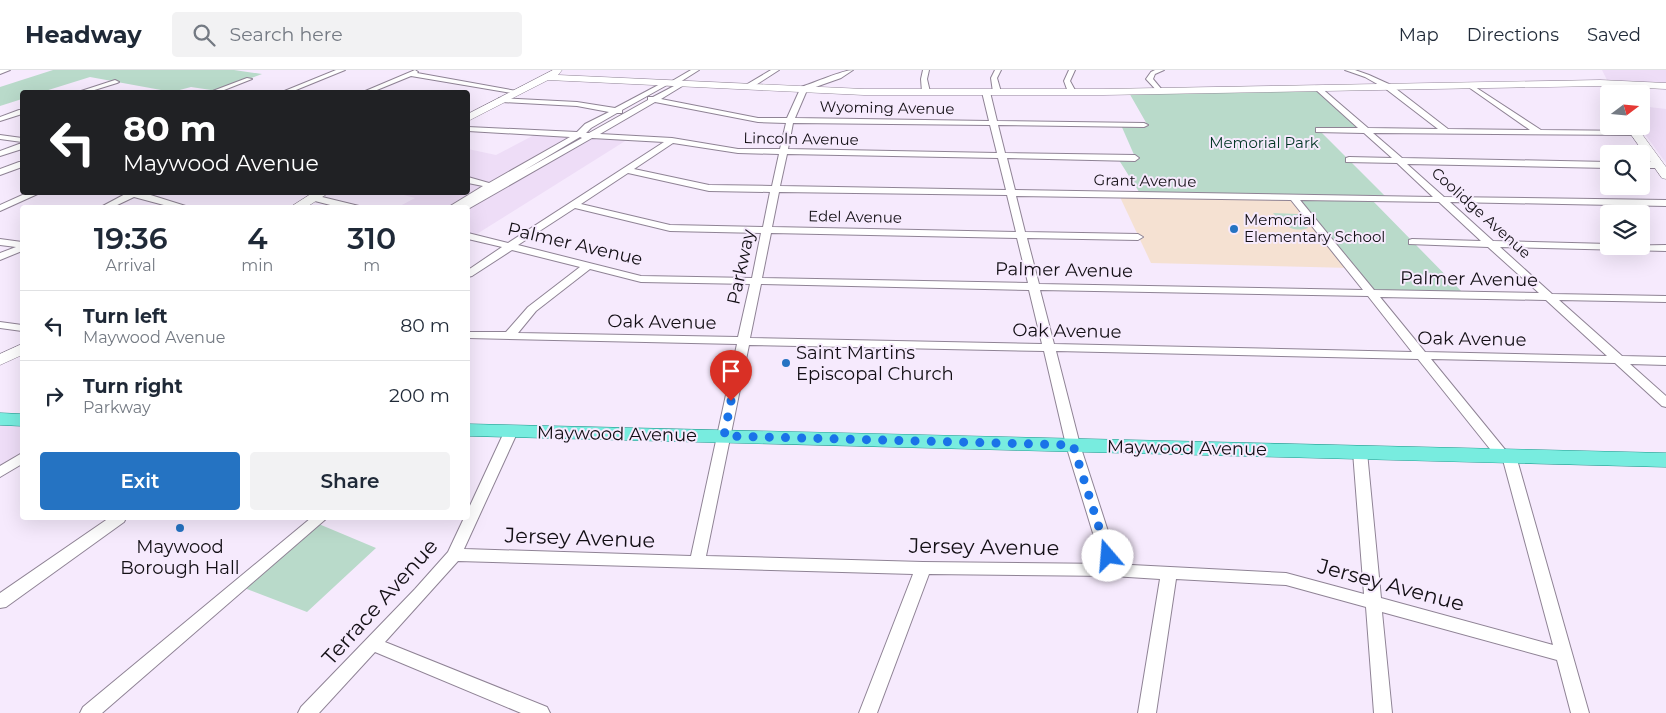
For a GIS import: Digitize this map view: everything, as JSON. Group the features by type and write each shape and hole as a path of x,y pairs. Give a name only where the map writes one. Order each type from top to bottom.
{"main road":[{"path":"0,419 20,420"},
{"name":"Maywood Avenue","path":"470,430 1666,460"}],"street":[{"path":"0,72 8,70"},
{"path":"291,90 342,70"},
{"path":"372,90 419,70"},
{"path":"470,117 561,70"},
{"path":"675,82 696,70"},
{"path":"748,86 776,70"},
{"path":"804,89 839,77 850,70"},
{"path":"926,70 924,79 926,92"},
{"path":"997,92 994,78 998,70"},
{"path":"1072,70 1067,81 1072,92"},
{"path":"1159,91 1149,79 1152,73 1161,70"},
{"path":"1348,70 1367,76 1387,87 1445,130"},
{"path":"409,74 518,92"},
{"path":"548,77 804,89 926,92 1072,92 1387,87 1597,79 1666,86"},
{"path":"219,90 249,79"},
{"path":"1597,79 1601,85"},
{"path":"89,90 115,82"},
{"path":"457,205 493,187 583,135 603,130 682,84 675,82 666,83 588,126 583,135"},
{"path":"1469,85 1539,132"},
{"name":"Coolidge Avenue","path":"1320,88 1666,403"},
{"name":"Parkway","path":"697,562 790,120 804,89"},
{"path":"986,92 1073,445 1108,556"},
{"name":"Wyoming Avenue","path":"633,101 644,98 758,120 1144,125"},
{"path":"502,100 577,104 631,113"},
{"path":"0,120 20,113"},
{"name":"Lincoln Avenue","path":"470,129 672,140 726,150 1136,158"},
{"path":"1319,130 1600,131"},
{"path":"1637,135 1663,170"},
{"path":"0,137 20,140"},
{"path":"470,273 672,140"},
{"path":"0,154 20,147"},
{"path":"1349,160 1600,164"},
{"path":"0,172 20,165"},
{"path":"1650,167 1663,170"},
{"name":"Grant Avenue","path":"626,170 709,188 1666,203"},
{"path":"470,181 493,187"},
{"path":"467,205 493,187"},
{"path":"0,208 31,195"},
{"path":"109,205 131,195"},
{"path":"142,195 177,205"},
{"path":"301,205 319,195 347,205"},
{"path":"1293,197 1506,456 1580,713"},
{"name":"Edel Avenue","path":"573,205 670,228 1138,237"},
{"name":"Palmer Avenue","path":"470,237 641,279 1666,299"},
{"path":"0,242 20,246"},
{"path":"1412,242 1666,248"},
{"path":"0,257 20,247"},
{"path":"508,337 532,308 588,266"},
{"path":"0,325 20,328"},
{"name":"Oak Avenue","path":"470,335 1666,361"},
{"path":"0,360 20,350"},
{"name":"Terrace Avenue","path":"306,713 373,644 454,555 511,431"},
{"path":"1360,452 1382,713"},
{"path":"0,472 20,459"},
{"path":"0,602 116,520"},
{"path":"89,713 318,520"},
{"name":"Jersey Avenue","path":"454,555 923,568 1112,570 1286,579 1564,655"},
{"path":"868,713 923,568"},
{"path":"1147,713 1169,573"},
{"path":"373,644 541,713"}],"shaded area":[{"path":"1602,70 1666,70 1666,84 1607,80"},
{"path":"1650,107 1666,109 1666,163 1646,135 1650,135"},
{"path":"538,133 630,138 472,237 470,238 470,205 402,205 415,198 404,195 470,195 470,149 496,155"},
{"path":"1119,195 1293,197 1351,268 1151,263"},
{"path":"0,419 20,420 20,466 14,464 0,472"}],"green space":[{"path":"53,70 234,70 262,74 221,90 191,87 180,90 161,90 90,77 48,90 20,90 20,100 0,106 0,87"},
{"name":"Memorial Park","path":"1319,88 1365,129 1319,130 1387,198 1371,199 1466,296 1372,294 1293,197 1141,195 1117,157 1135,157 1121,125 1148,126 1128,91"},
{"path":"1273,213 1298,214 1308,228 1292,229"},
{"path":"314,522 376,548 307,612 239,586"}],"place":[{"name":"Memorial Elementary School","path":"1234,229"},
{"name":"Saint Martins Episcopal Church","path":"786,363"},
{"name":"Maywood Borough Hall","path":"180,528"}],"route":[{"path":"731,401 724,436 1073,445 1108,556"}]}
